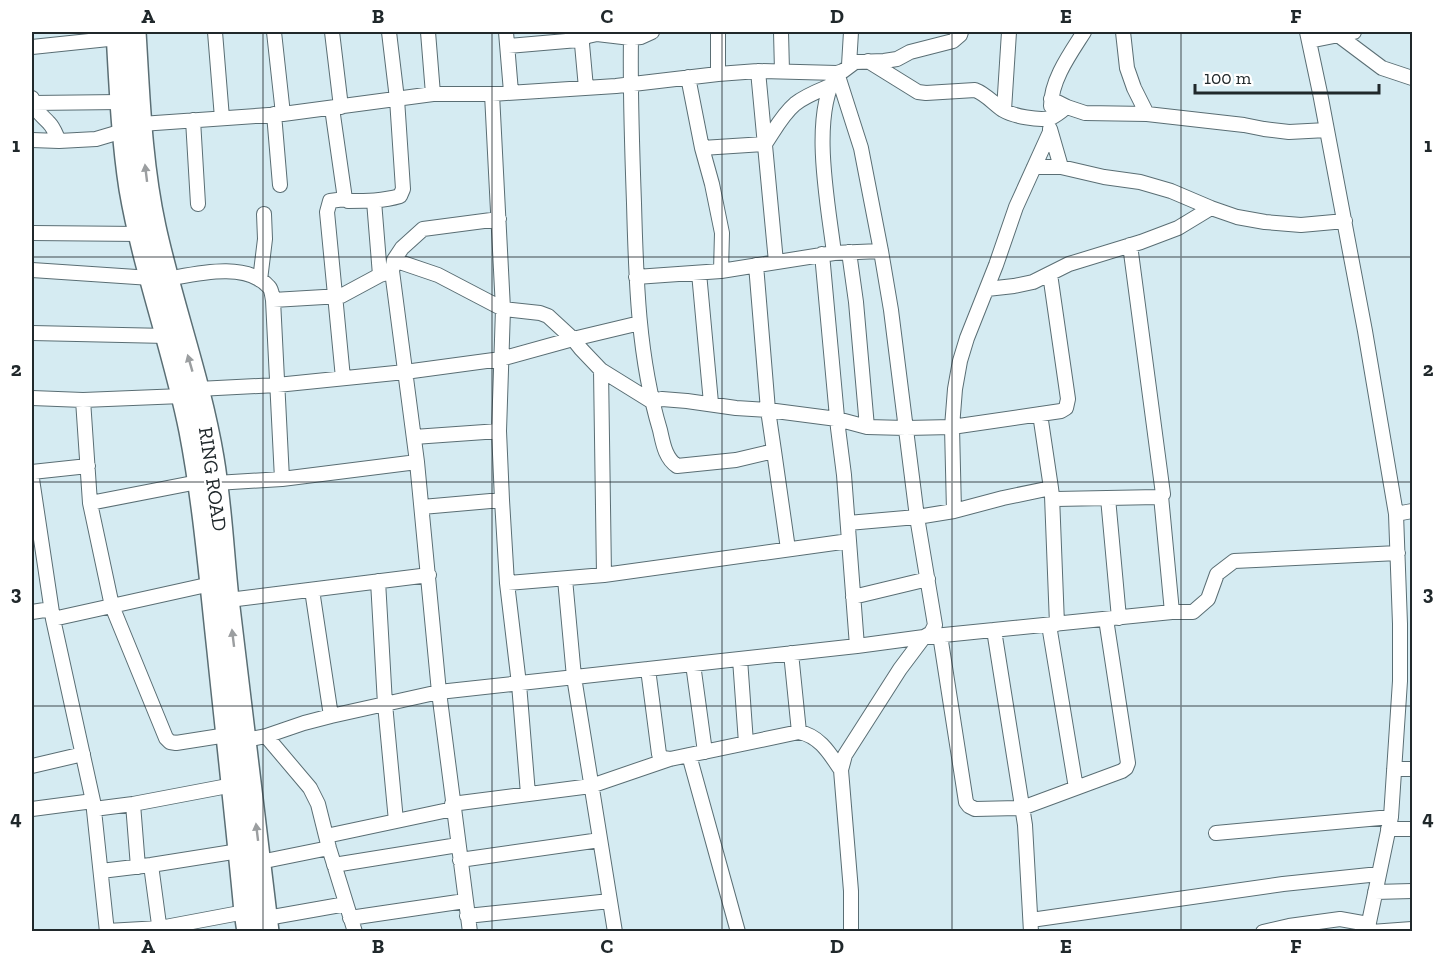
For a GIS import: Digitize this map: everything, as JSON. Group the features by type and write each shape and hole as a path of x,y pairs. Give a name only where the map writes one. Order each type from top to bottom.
{"main road":[{"name":"RING ROAD","path":"123,34 122,102 147,178 166,336 190,393"},
{"name":"RING ROAD","path":"123,34 132,128 130,189 140,234 159,279 190,393 190,431 207,482 229,600 268,925"},
{"name":"RING ROAD","path":"207,482 211,585 246,737 233,784 246,922"}],"street":[{"path":"215,32 222,118"},
{"path":"274,32 280,185"},
{"path":"332,32 345,198"},
{"path":"343,378 327,212 330,201 345,198 348,201 390,199 400,196 403,189 397,99 389,32"},
{"path":"428,32 433,94"},
{"path":"506,32 511,93"},
{"path":"508,46 578,40 597,34 631,38 652,32"},
{"path":"718,32 718,74"},
{"path":"781,32 782,70"},
{"path":"849,65 851,32"},
{"path":"32,140 96,139 132,128 194,120 279,114 433,94 511,93 586,88 758,71 837,73 855,62 884,61 953,41 962,32"},
{"path":"1009,32 1010,113"},
{"path":"1061,167 1050,125 1051,99 1057,79 1084,32"},
{"path":"1123,32 1127,69 1147,114"},
{"path":"1354,32 1308,36 1345,221 1396,514 1406,623 1390,823 1368,929"},
{"path":"32,46 123,34"},
{"path":"1338,35 1382,68 1413,78"},
{"path":"631,38 630,84 636,277 651,401 666,454 676,466 736,460 774,451"},
{"path":"578,40 582,45 586,88"},
{"path":"868,61 918,92 975,90 1010,113 1034,118 1050,125"},
{"path":"758,71 776,262"},
{"path":"837,73 830,86 822,128 837,419 844,475 857,646"},
{"path":"837,73 861,148 882,251 917,517 935,625 931,633 924,637 900,669 845,755 841,770 851,932"},
{"path":"688,77 722,233 722,271"},
{"path":"765,144 780,120 795,105 810,94 830,86"},
{"path":"492,93 503,309 499,432 502,500 507,583 519,684 528,794"},
{"path":"1010,113 1032,112 1051,99"},
{"path":"1051,99 1085,113 1147,114 1289,132 1327,130"},
{"path":"59,141 51,125 39,113 32,100 122,102"},
{"path":"954,512 952,427 960,361 1016,207 1050,125 1067,107"},
{"path":"194,120 198,204"},
{"path":"702,148 765,144"},
{"path":"1034,166 1061,167 1104,177 1140,182 1171,191 1237,217 1265,222 1301,225 1345,221"},
{"path":"374,201 389,269 414,437 453,807 470,932"},
{"path":"987,289 1033,282 1069,264 1178,228 1210,208"},
{"path":"260,280 265,239 264,214"},
{"path":"273,300 336,296 347,293 389,269 402,248 423,229 499,219"},
{"path":"32,233 140,234"},
{"path":"1130,245 1163,494 1161,496 1172,612"},
{"path":"636,277 722,271 828,254 882,251"},
{"path":"849,252 856,302 867,427"},
{"path":"756,266 768,410 788,549"},
{"path":"389,269 438,275 503,309 548,316 601,370 651,401 662,399 711,403 736,408 837,419 867,427 906,428 952,427 1061,411 1066,408 1068,399 1050,274"},
{"path":"32,270 159,279 202,273 241,272 254,275 270,288 273,300 282,479"},
{"path":"699,273 711,403"},
{"path":"32,398 83,400 190,393 405,372 501,359 640,323"},
{"path":"32,333 166,336"},
{"path":"601,370 604,574"},
{"path":"83,400 90,503 112,606 166,738 176,743 246,737 440,692 940,635 1172,612 1193,612 1208,599 1217,573 1234,561 1398,553"},
{"path":"1040,414 1052,492 1053,624 1076,788"},
{"path":"414,437 499,432"},
{"path":"90,503 207,482 282,479 417,462"},
{"path":"32,472 88,466"},
{"path":"32,479 52,614 94,805 107,931 160,930 246,922"},
{"path":"1052,492 1056,499 1161,496"},
{"path":"848,523 954,512 1003,498 1052,492"},
{"path":"940,635 966,802 969,807 1022,808 1126,768 1128,763 1112,619 1108,498"},
{"path":"422,507 502,500"},
{"path":"1396,514 1413,511"},
{"path":"507,583 565,579 849,541"},
{"path":"229,600 429,575"},
{"path":"565,579 574,677 615,932"},
{"path":"853,597 928,579"},
{"path":"378,581 385,704 396,821"},
{"path":"32,612 52,614 112,606 211,585"},
{"path":"312,590 331,716"},
{"path":"994,630 1022,808 1031,926 1282,884 1378,874"},
{"path":"791,653 800,732"},
{"path":"740,658 746,743"},
{"path":"693,664 705,752"},
{"path":"648,669 659,754 663,758 670,759"},
{"path":"260,862 396,821 453,807 591,786 670,759 800,732 815,738 841,770"},
{"path":"246,737 310,788 318,804 327,842 353,925 465,901"},
{"path":"32,766 83,754"},
{"path":"689,755 738,932"},
{"path":"1394,769 1413,770"},
{"path":"32,809 133,804 233,784"},
{"path":"133,804 160,930"},
{"path":"1216,833 1390,823 1413,829"},
{"path":"460,860 600,840"},
{"path":"334,865 458,844"},
{"path":"101,871 239,851"},
{"path":"1375,892 1413,891"},
{"path":"467,916 610,901"},
{"path":"268,925 346,904"},
{"path":"1263,932 1340,919 1368,929 1413,929"}]}
